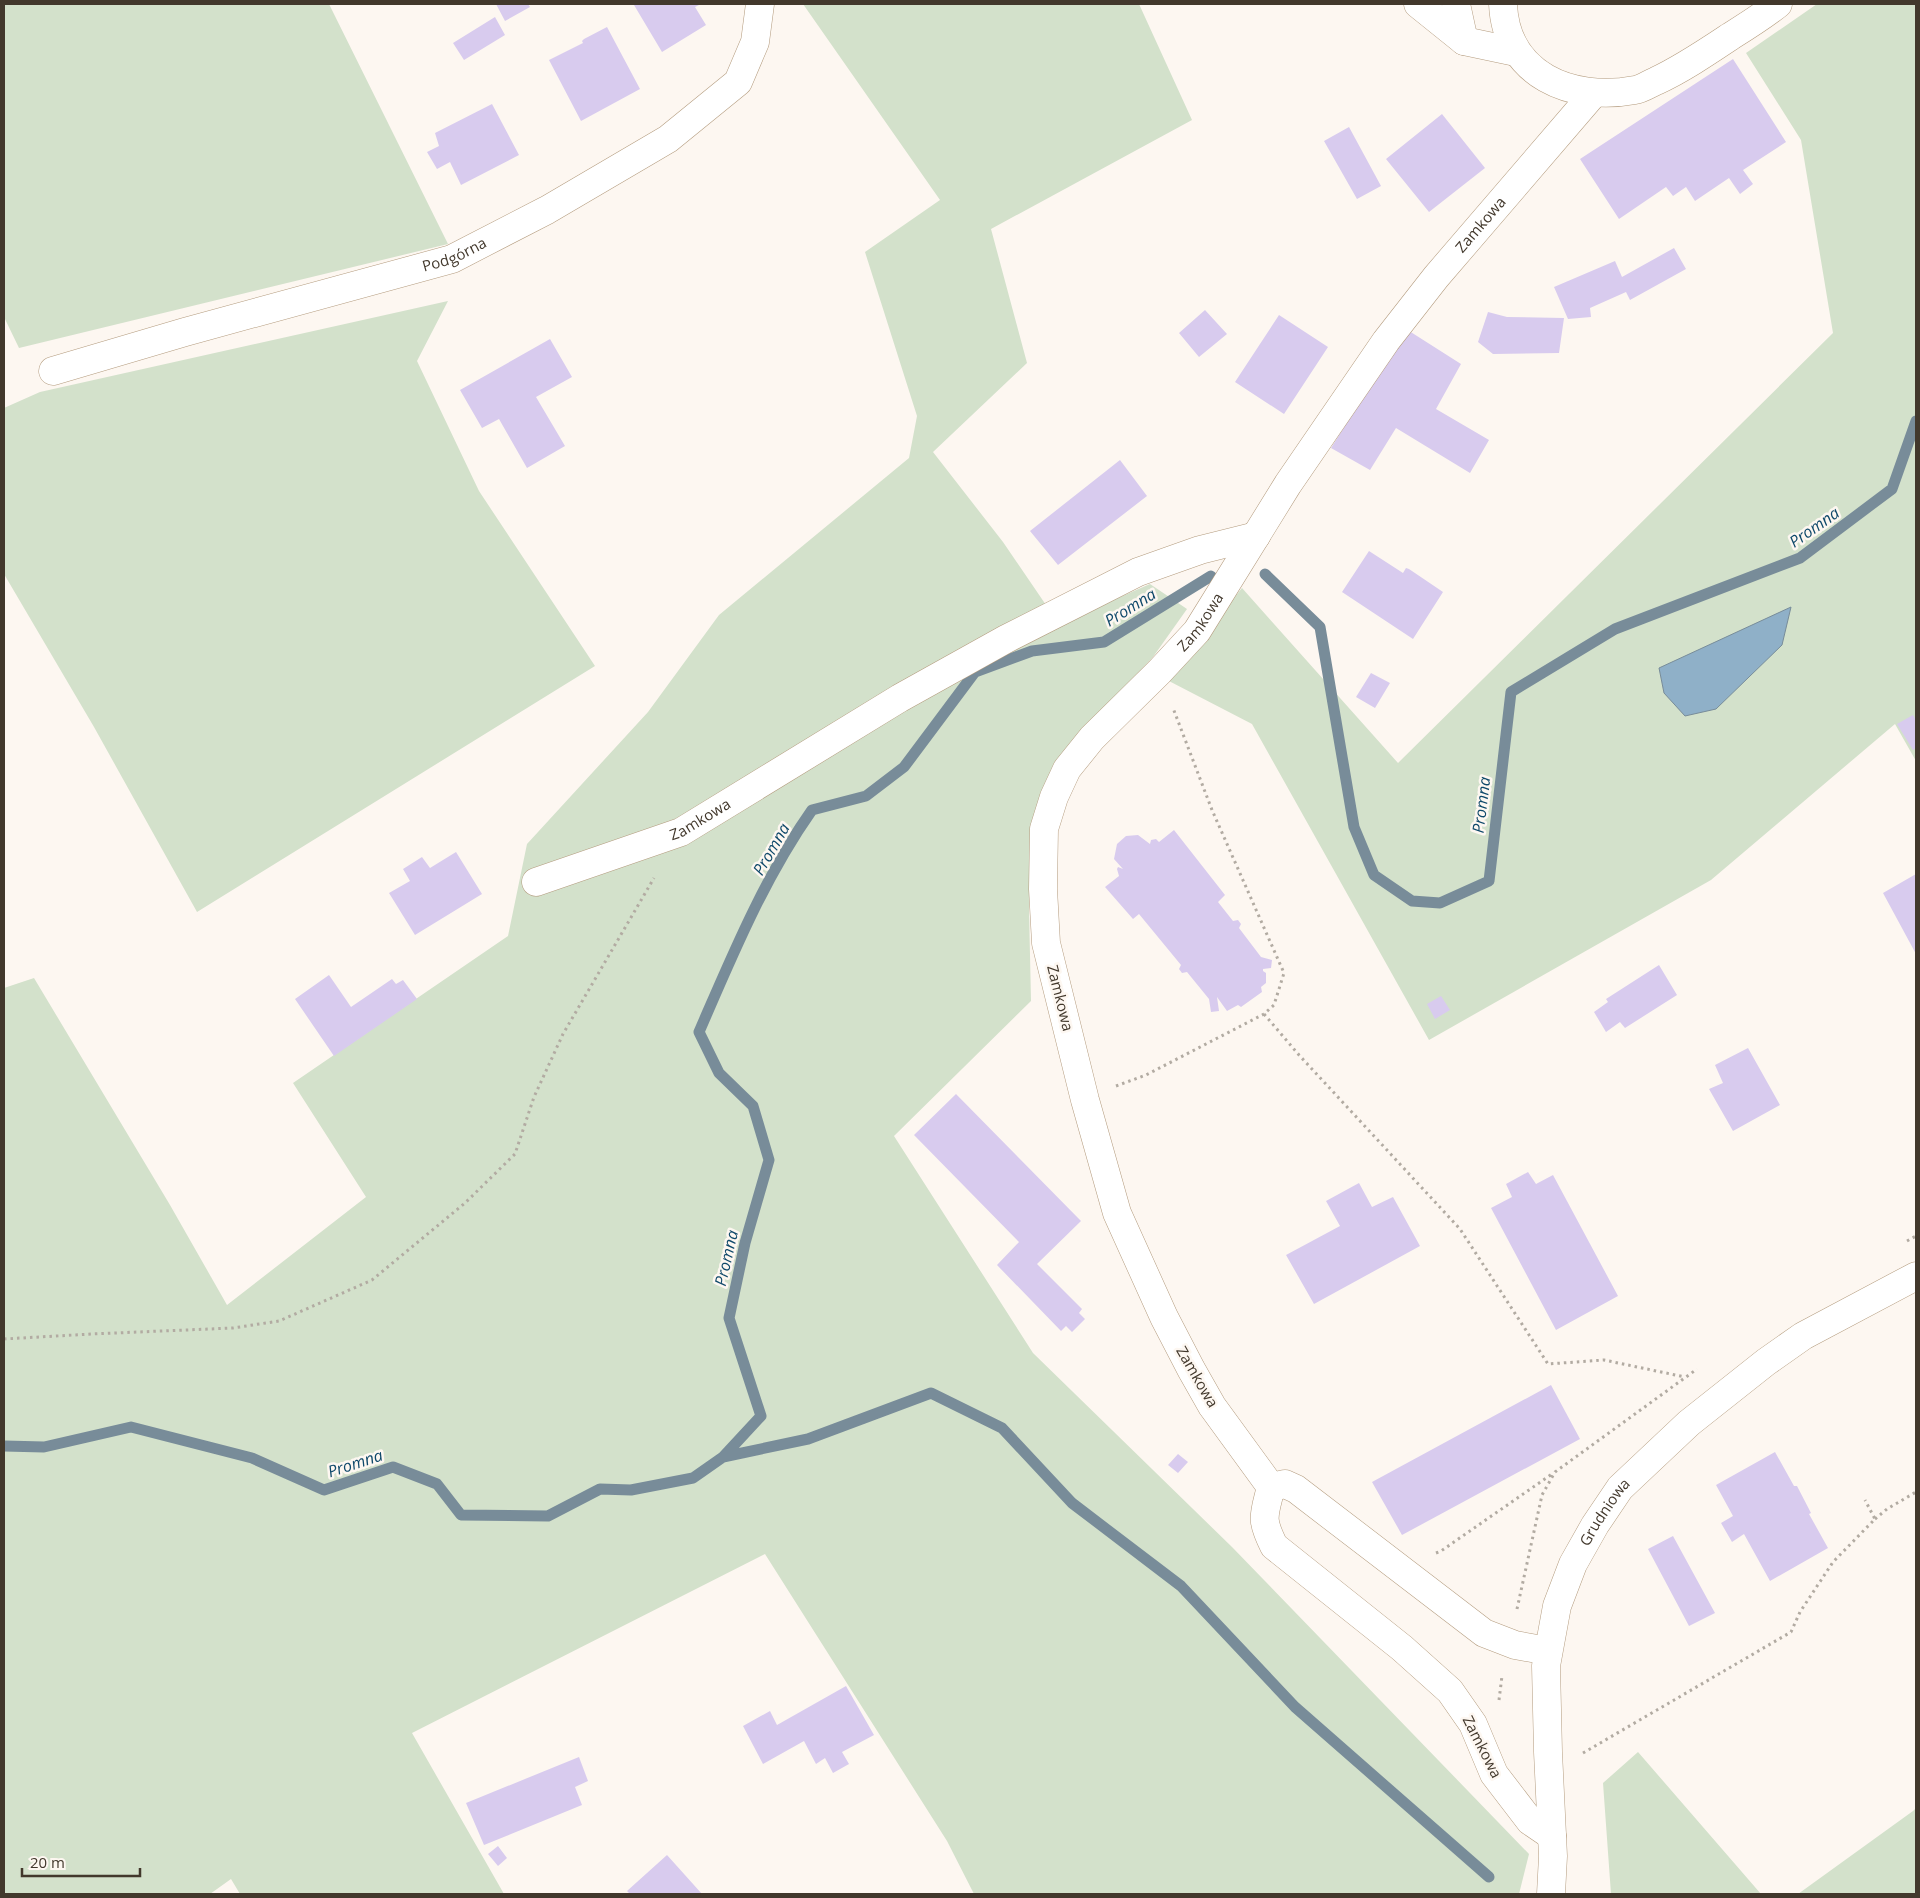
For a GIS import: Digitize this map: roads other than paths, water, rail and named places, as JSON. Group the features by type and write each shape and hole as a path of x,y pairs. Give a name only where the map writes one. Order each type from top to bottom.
{"street":[{"name":"Podgórna","path":"53,371 185,332 452,259 538,214 668,140 738,82 755,42 760,4"},
{"path":"1418,4 1464,41 1516,52"},
{"path":"1456,4 1464,41"},
{"path":"1502,4 1503,22 1516,52 1539,75 1568,88 1594,93 1636,90 1670,75 1778,4"},
{"name":"Zamkowa","path":"1552,1836 1530,1821 1494,1774 1473,1724 1450,1692 1402,1648 1274,1546 1263,1518 1271,1487 1212,1406 1164,1316 1117,1213 1097,1094 1046,943 1043,889 1044,828 1054,796 1067,769 1092,738 1159,672 1197,631 1288,484 1386,341 1436,277 1594,93"},
{"name":"Zamkowa","path":"536,882 681,832 900,698 1006,639 1138,572 1200,550 1256,536"},
{"name":"Grudniowa","path":"1551,1894 1552,1836 1546,1666 1557,1606 1573,1564 1595,1525 1620,1488 1689,1423 1766,1362 1803,1336 1916,1276"},
{"path":"1271,1487 1285,1484 1296,1489 1484,1633 1515,1645 1548,1651"}],"water":[{"path":"1791,607 1782,645 1716,709 1685,716 1664,693 1659,668"}],"waterway":[{"name":"Promna","path":"1265,574 1320,627 1354,827 1374,875 1412,901 1440,903 1489,881 1511,692 1615,629 1800,558 1892,489 1916,421"},
{"name":"Promna","path":"4,1446 44,1447 131,1427 252,1458 324,1490 393,1467 437,1484 461,1515 548,1516 600,1489 631,1490 693,1478 723,1457 761,1416 729,1318 745,1243 769,1160 753,1106 719,1073 699,1032 764,890 812,810 866,796 904,767 975,672 1032,651 1104,642 1211,576"},
{"path":"723,1457 808,1439 931,1393 1002,1428 1072,1503 1181,1586 1295,1707 1489,1877"}]}
